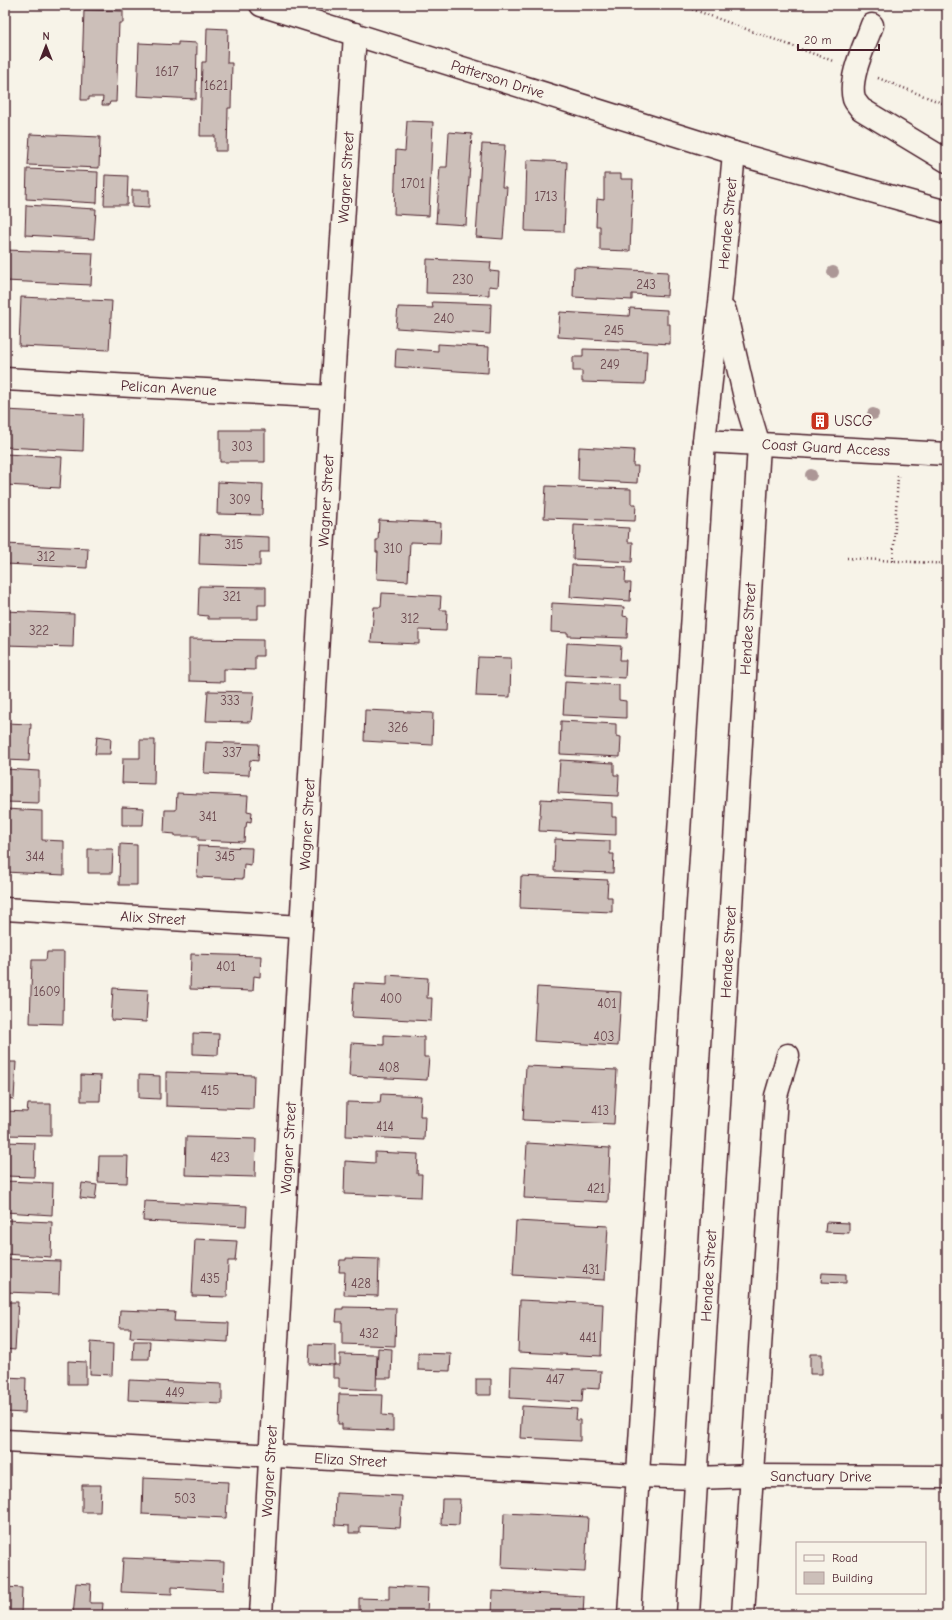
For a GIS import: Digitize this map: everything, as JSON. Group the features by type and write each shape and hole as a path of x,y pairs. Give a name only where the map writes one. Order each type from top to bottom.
{"street":[{"name":"Patterson Drive","path":"261,5 734,153 947,212"},
{"path":"872,25 856,70 853,90 854,100 861,109 947,161"},
{"name":"Wagner Street","path":"261,1615 354,34"},
{"name":"Hendee Street","path":"630,1615 704,441 721,294 734,153"},
{"name":"Hendee Street","path":"688,1615 759,445 746,402 721,294"},
{"name":"Pelican Avenue","path":"5,379 332,397"},
{"name":"Coast Guard Access","path":"704,441 947,454"},
{"name":"Alix Street","path":"5,909 301,927"},
{"path":"744,1615 776,1096 788,1055"},
{"name":"Eliza Street","path":"5,1441 696,1478"},
{"name":"Sanctuary Drive","path":"696,1478 752,1476 947,1477"}],"path":[{"path":"681,5 947,105"},
{"path":"894,561 898,470"},
{"path":"847,558 947,564"}],"building":[{"path":"84,10 123,11 123,23 119,23 116,102 110,102 109,105 102,105 103,97 89,97 89,100 81,100"},
{"path":"207,28 228,29 227,63 232,63 231,108 228,108 227,151 215,151 215,136 200,136 202,62 206,62"},
{"path":"178,42 197,43 196,99 137,96 139,43 178,45"},
{"path":"407,121 433,122 429,216 394,214 396,150 405,151"},
{"path":"449,132 472,134 466,225 436,223 440,167 447,167"},
{"path":"30,134 100,137 99,168 28,165"},
{"path":"482,144 505,145 502,187 507,187 503,239 476,237"},
{"path":"527,160 567,162 564,232 525,231"},
{"path":"27,169 98,172 97,203 26,199"},
{"path":"604,174 621,174 621,179 633,179 630,251 600,250 600,226 596,226 597,199 604,200"},
{"path":"105,175 128,176 127,205 104,205"},
{"path":"132,190 149,190 149,208 132,207"},
{"path":"26,205 96,209 94,239 25,235"},
{"path":"5,250 93,253 91,285 5,281"},
{"path":"427,259 491,262 490,271 499,272 498,287 489,286 489,295 426,293"},
{"path":"574,267 668,272 667,296 632,294 632,300 573,297"},
{"path":"21,297 112,301 109,350 19,346"},
{"path":"432,302 491,304 490,334 396,328 398,307 433,308"},
{"path":"630,308 667,310 667,324 670,324 670,344 558,337 560,312 629,316"},
{"path":"438,344 489,347 488,373 395,367 396,348 438,351"},
{"path":"583,349 647,351 645,384 582,382 582,371 573,371 573,357 583,357"},
{"path":"5,410 84,414 83,451 5,447"},
{"name":"USCG","path":"814,413 826,414 826,429 813,428"},
{"path":"220,430 265,430 265,462 220,462"},
{"path":"579,447 634,450 633,466 638,466 637,483 578,480"},
{"path":"5,454 62,457 60,488 5,485"},
{"path":"218,482 263,484 262,515 217,514"},
{"path":"546,486 631,489 631,504 636,504 635,521 544,518"},
{"path":"379,520 441,523 440,543 410,542 408,581 377,579 378,552 376,552 376,540 378,540"},
{"path":"574,525 629,528 628,542 633,542 632,562 573,559"},
{"path":"200,534 269,537 269,552 260,552 260,566 199,564"},
{"path":"5,544 88,548 87,568 5,564"},
{"path":"572,565 626,567 625,583 631,583 630,601 570,597"},
{"path":"199,586 266,587 266,605 258,605 258,619 208,619 208,616 198,615"},
{"path":"382,593 441,596 440,610 447,610 446,631 419,630 419,644 371,642 374,607 381,607"},
{"path":"552,603 624,607 623,616 628,617 627,638 568,636 568,633 551,632"},
{"path":"5,611 74,614 73,647 5,645"},
{"path":"189,639 263,640 263,656 255,656 255,670 224,669 224,682 189,681"},
{"path":"567,643 621,646 620,660 626,660 625,678 565,675"},
{"path":"478,657 511,658 510,697 476,696"},
{"path":"565,682 619,685 619,700 626,701 626,718 563,715"},
{"path":"208,691 254,692 251,722 206,721"},
{"path":"365,710 433,713 432,745 364,741"},
{"path":"561,721 616,724 616,736 621,737 620,757 560,754"},
{"path":"5,723 31,724 29,761 5,760"},
{"path":"97,736 111,738 110,754 95,754"},
{"path":"140,740 155,740 154,784 122,783 123,758 140,758"},
{"path":"206,742 259,744 258,761 250,760 249,775 204,773"},
{"path":"560,760 614,763 614,775 619,775 618,796 558,793"},
{"path":"5,769 39,771 39,803 5,802"},
{"path":"177,793 248,796 247,811 252,812 251,822 247,821 245,827 244,842 198,840 198,836 175,836 175,834 164,833 165,810 176,810"},
{"path":"541,799 612,803 612,817 616,817 616,835 539,831"},
{"path":"122,807 144,808 143,825 122,825"},
{"path":"5,809 42,811 42,840 64,841 64,875 5,872"},
{"path":"555,839 610,841 610,854 614,854 613,873 554,871"},
{"path":"120,844 137,845 137,885 119,885"},
{"path":"198,846 252,848 251,865 244,864 243,879 197,877"},
{"path":"88,849 113,849 112,873 88,873"},
{"path":"521,876 608,880 607,897 612,897 612,912 520,908"},
{"path":"47,952 64,952 63,1024 30,1023 32,960 46,960"},
{"path":"191,954 261,956 260,977 254,976 253,991 190,989"},
{"path":"387,975 428,978 427,998 432,998 431,1021 352,1017 354,983 387,985"},
{"path":"537,987 621,992 618,1046 534,1041"},
{"path":"113,988 148,990 146,1022 111,1020"},
{"path":"193,1033 219,1034 218,1055 193,1054"},
{"path":"384,1035 424,1037 424,1057 429,1057 427,1080 349,1076 351,1043 384,1045"},
{"path":"5,1062 16,1062 14,1099 5,1098"},
{"path":"526,1066 617,1070 614,1124 523,1120"},
{"path":"166,1072 254,1075 253,1109 166,1106"},
{"path":"81,1075 101,1076 100,1101 81,1101"},
{"path":"139,1075 160,1076 160,1099 139,1098"},
{"path":"381,1094 421,1096 420,1116 425,1116 424,1140 346,1136 347,1102 380,1103"},
{"path":"28,1104 51,1104 51,1136 5,1135 5,1111 27,1112"},
{"path":"186,1137 256,1139 255,1177 185,1175"},
{"path":"5,1142 35,1143 34,1177 5,1176"},
{"path":"527,1143 610,1148 608,1202 524,1198"},
{"path":"375,1152 418,1154 417,1174 422,1174 421,1197 344,1194 345,1161 375,1163"},
{"path":"99,1156 128,1156 127,1183 98,1182"},
{"path":"5,1181 53,1183 52,1215 5,1212"},
{"path":"82,1183 97,1185 95,1200 80,1198"},
{"path":"144,1201 247,1206 246,1226 143,1221"},
{"path":"5,1220 52,1222 51,1257 5,1254"},
{"path":"516,1221 608,1226 605,1280 513,1275"},
{"path":"826,1222 849,1223 849,1233 825,1232"},
{"path":"195,1239 237,1241 235,1261 228,1261 227,1297 192,1296"},
{"path":"346,1258 379,1259 378,1296 344,1295 345,1272 339,1272 340,1260 346,1260"},
{"path":"5,1259 60,1261 59,1294 5,1292"},
{"path":"822,1273 846,1274 846,1283 821,1282"},
{"path":"520,1300 603,1304 601,1356 518,1352"},
{"path":"5,1302 18,1302 15,1350 5,1349"},
{"path":"343,1307 396,1308 395,1346 342,1344 342,1322 336,1322 337,1309 343,1309"},
{"path":"120,1310 175,1312 174,1321 229,1323 228,1342 130,1337 131,1328 119,1328"},
{"path":"134,1341 150,1341 149,1359 133,1359"},
{"path":"91,1342 113,1344 112,1375 90,1374"},
{"path":"310,1344 335,1345 335,1365 309,1364"},
{"path":"378,1348 392,1349 391,1378 377,1378"},
{"path":"418,1353 451,1354 450,1371 418,1370"},
{"path":"340,1354 377,1355 376,1390 339,1388 339,1378 333,1378 333,1365 340,1365"},
{"path":"810,1354 822,1354 822,1374 810,1374"},
{"path":"68,1361 86,1362 86,1384 68,1384"},
{"path":"511,1367 601,1371 600,1389 583,1388 582,1402 510,1398"},
{"path":"5,1377 26,1378 25,1413 5,1412"},
{"path":"476,1379 491,1379 491,1395 476,1395"},
{"path":"129,1380 222,1384 222,1404 128,1400"},
{"path":"339,1394 383,1395 382,1415 393,1416 393,1431 342,1429 342,1424 338,1424"},
{"path":"522,1406 577,1409 576,1420 580,1420 580,1441 520,1438"},
{"path":"143,1478 228,1482 226,1518 142,1514"},
{"path":"82,1485 101,1485 100,1512 82,1512"},
{"path":"336,1493 402,1496 400,1528 360,1526 360,1533 349,1533 349,1526 335,1525"},
{"path":"442,1499 460,1499 459,1525 441,1524"},
{"path":"504,1513 588,1517 585,1572 502,1568"},
{"path":"123,1558 224,1562 223,1590 172,1587 172,1594 121,1592"},
{"path":"76,1583 91,1584 90,1603 103,1603 102,1615 73,1615"},
{"path":"389,1586 428,1588 427,1615 359,1615 359,1598 389,1599"},
{"path":"5,1587 22,1588 21,1615 5,1615"},
{"path":"493,1591 584,1596 583,1615 492,1615"}],"place":[{"name":"USCG","path":"820,421"}]}
